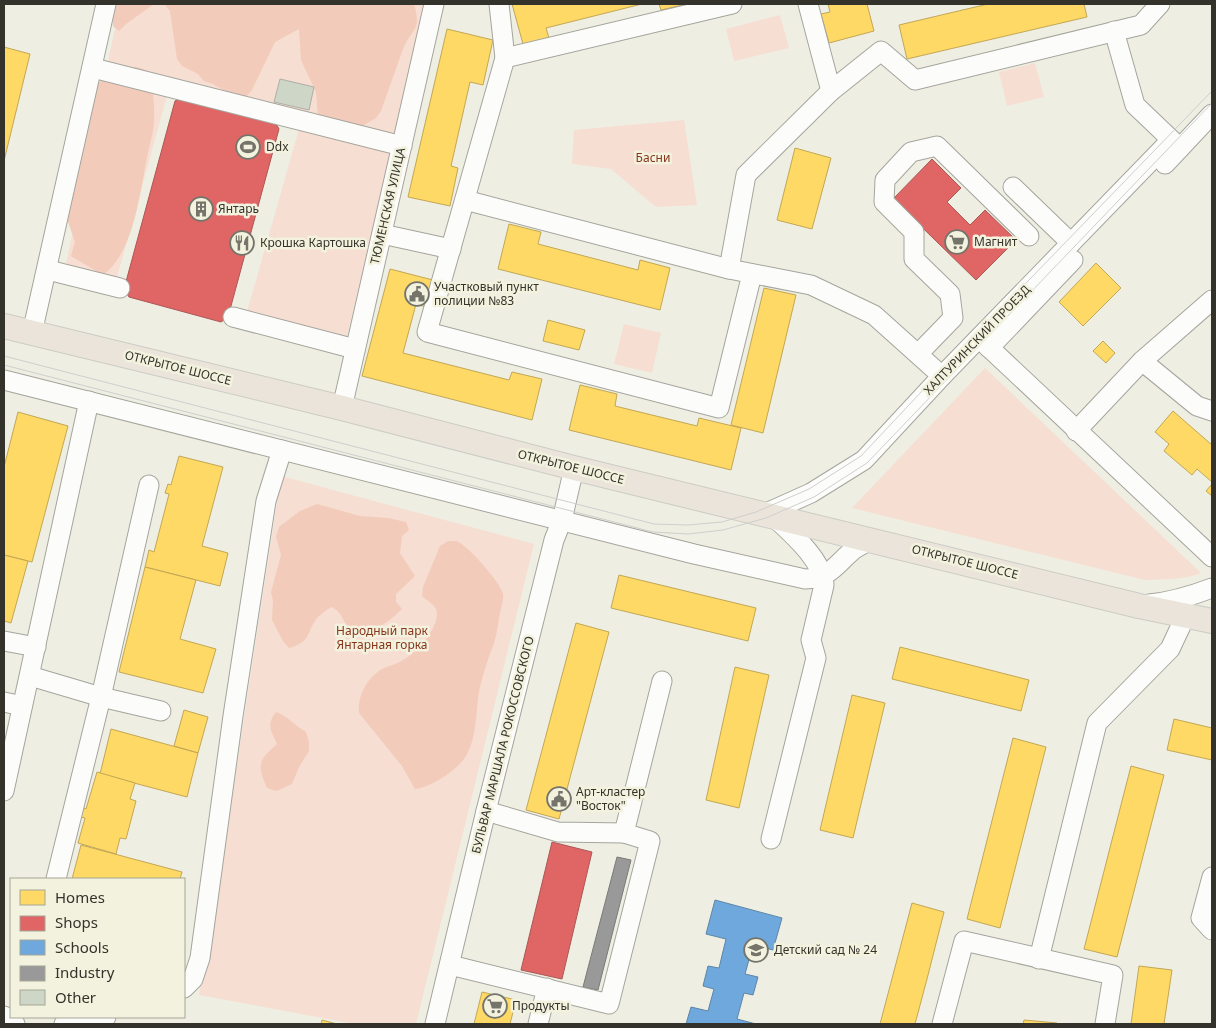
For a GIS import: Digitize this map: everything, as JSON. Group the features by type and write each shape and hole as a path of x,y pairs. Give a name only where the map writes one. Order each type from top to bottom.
{"main road":[{"name":"ОТКРЫТОЕ ШОССЕ","path":"4,326 1139,606 1212,621"}],"street":[{"path":"32,333 48,270 106,4"},
{"name":"ТЮМЕНСКАЯ УЛИЦА","path":"342,408 434,4"},
{"path":"498,4 505,58 427,332 719,408 752,274"},
{"path":"505,58 732,4"},
{"path":"808,4 831,91"},
{"path":"729,269 746,174 831,91 881,50 914,80 1141,25 1160,4"},
{"path":"1114,31 1135,105 1175,144"},
{"path":"93,68 402,146"},
{"path":"1212,114 1175,144 984,343 1212,557"},
{"name":"ХАЛТУРИНСКИЙ ПРОЕЗД","path":"769,515 864,460 942,376 984,343 1071,243 1175,144"},
{"path":"918,354 953,318 950,294 914,259 914,232 884,202 885,180 912,152 937,146 1029,236"},
{"path":"1013,187 1071,243"},
{"path":"465,200 729,269 811,285 874,315 942,376"},
{"path":"382,234 451,249"},
{"path":"48,270 120,288"},
{"path":"1076,431 1142,361 1212,300"},
{"path":"233,317 355,349"},
{"path":"1142,361 1197,406 1212,411"},
{"path":"4,380 694,554 805,579 815,579 824,576 853,549 874,540"},
{"path":"4,791 89,402"},
{"path":"185,987 194,980 200,958 232,725 266,501 282,450"},
{"name":"БУЛЬВАР МАРШАЛА РОКОССОВСКОГО","path":"435,1024 486,811 574,468"},
{"path":"56,878 101,697 149,485"},
{"path":"769,515 802,545 824,576 824,585 811,640 816,658 771,839"},
{"path":"1139,606 1168,602 1192,596 1212,588"},
{"path":"1039,959 1097,723 1170,649 1186,615"},
{"path":"4,641 36,646"},
{"path":"30,676 161,712"},
{"path":"624,834 662,680"},
{"path":"4,702 22,706"},
{"path":"450,965 609,1004 650,841 624,834 558,832 486,811"},
{"path":"1212,877 1201,918 1212,930"},
{"path":"942,1024 964,941 1113,975 1105,1024"},
{"path":"538,1024 547,988"},
{"path":"4,1016 14,1024"},
{"path":"64,1024 100,1018"}],"green space":[{"path":"120,4 426,4 346,341 247,312 303,115 171,81 116,281 65,269"},
{"path":"780,15 789,48 734,61 726,29"},
{"path":"1035,63 1044,97 1007,106 999,72"},
{"name":"Басни","path":"684,120 697,205 656,207 611,169 572,164 574,130"},
{"path":"624,324 661,333 652,373 614,364"},
{"path":"985,368 1201,573 1181,578 1145,580 852,508"},
{"name":"Народный парк Янтарная горка","path":"281,476 534,544 416,1024 355,1024 199,995 228,823"}],"shaded area":[{"path":"117,4 154,4 119,31 113,26 113,17"},
{"path":"164,4 414,4 417,19 415,29 403,49 381,111 376,118 352,132 318,118 316,92 301,60 299,29 275,42 252,90 246,97 237,98 204,81 198,74 182,66 177,59 170,11"},
{"path":"129,67 146,70 153,95 153,127 137,208 128,239 113,265 103,275 71,256 75,242 66,216 97,84 111,72"},
{"path":"317,504 360,516 388,518 406,522 409,530 402,536 400,553 415,576 396,594 396,602 402,609 377,628 363,632 356,631 346,624 338,611 331,607 318,617 302,643 289,648 272,620 273,601 271,592 281,555 276,537 279,527 300,511"},
{"path":"448,541 461,543 475,556 496,581 503,594 503,599 495,640 479,691 473,739 467,754 458,766 444,777 415,789 402,766 359,713 359,707 362,693 373,676 384,668 400,662 410,655 422,644 432,630 436,622 436,609 422,596 423,587 440,546"},
{"path":"276,712 306,732 309,751 299,767 292,784 276,791 267,788 261,763 277,744 270,724"}],"building: Homes":[{"path":"512,4 642,4 546,28 549,38 523,44"},
{"path":"659,4 687,4 661,10"},
{"path":"828,4 867,4 874,31 829,43 821,14 830,12"},
{"path":"988,4 1084,4 1087,17 907,59 899,25"},
{"path":"447,29 493,40 483,85 470,82 451,166 458,168 450,206 408,197"},
{"path":"4,47 30,54 4,161"},
{"path":"795,148 831,158 812,229 777,220"},
{"path":"509,224 541,232 538,244 638,270 640,260 670,268 660,310 498,269"},
{"path":"1096,263 1121,288 1083,326 1059,302"},
{"path":"390,269 433,280 426,307 416,304 403,353 509,380 512,372 542,379 532,420 362,376"},
{"path":"764,288 796,295 763,433 731,425"},
{"path":"548,320 585,330 579,350 543,341"},
{"path":"1103,341 1115,353 1106,363 1093,351"},
{"path":"580,385 617,394 615,406 697,426 699,418 741,428 731,470 569,430"},
{"path":"1173,411 1212,445 1212,482 1197,469 1192,475 1164,451 1169,444 1155,432"},
{"path":"18,412 68,426 32,562 4,555 4,467"},
{"path":"179,456 223,467 202,546 228,553 220,586 145,567 149,550 154,552 169,494 165,493 168,484 171,485"},
{"path":"1212,484 1212,496 1206,491"},
{"path":"4,555 28,561 11,623 4,621"},
{"path":"145,567 196,580 180,639 216,649 203,693 119,672"},
{"path":"619,575 756,608 748,641 611,608"},
{"path":"576,623 609,632 559,819 526,810"},
{"path":"900,647 1029,680 1021,711 892,679"},
{"path":"735,667 769,675 739,808 706,800"},
{"path":"852,695 885,703 853,838 820,830"},
{"path":"184,710 208,717 198,753 174,746"},
{"path":"1174,719 1212,728 1212,760 1167,750"},
{"path":"111,729 198,753 187,797 100,774"},
{"path":"1013,738 1046,747 1000,928 967,919"},
{"path":"1131,766 1164,775 1117,957 1084,949"},
{"path":"97,772 135,783 130,799 136,801 126,839 120,838 116,854 78,843 85,818 80,817 82,807 86,809"},
{"path":"81,845 182,872 180,878 72,878"},
{"path":"912,903 944,912 927,979 915,1024 880,1024"},
{"path":"1139,966 1172,970 1164,1024 1131,1024"},
{"path":"482,992 516,1000 510,1024 474,1024"},
{"path":"322,1020 337,1024 321,1024"},
{"path":"1024,1020 1057,1023 1057,1024 1023,1024"}],"building: Shops":[{"name":"Янтарь","path":"182,97 275,122 279,129 228,317 221,322 129,297 124,289 175,101"},
{"path":"932,159 961,188 947,202 970,225 985,210 1016,240 976,280 893,199"},
{"path":"552,842 592,852 562,979 521,970"}],"building: Schools":[{"path":"715,900 782,918 773,950 753,945 745,974 758,977 753,995 744,993 737,1019 756,1024 686,1024 691,1007 708,1011 714,989 703,986 708,966 719,968 726,939 706,934"}],"building: Industry":[{"path":"617,857 631,860 598,990 583,987"}],"building: Other":[{"path":"280,79 314,87 309,110 274,102"}],"tram line":[{"path":"4,356 654,524 688,525 722,522 756,512 809,489 861,456 1212,91"},
{"path":"4,365 653,532 688,534 723,530 766,518 814,497 867,463 1212,103"}],"place":[{"name":"Ddx","path":"248,147"},
{"name":"Янтарь","path":"201,209"},
{"name":"Магнит","path":"957,242"},
{"name":"Крошка Картошка","path":"242,243"},
{"name":"Участковый пункт полиции №83","path":"417,294"},
{"name":"Арт-кластер \"Восток\"","path":"559,799"},
{"name":"Детский сад № 24","path":"756,950"},
{"name":"Продукты","path":"495,1006"}]}
